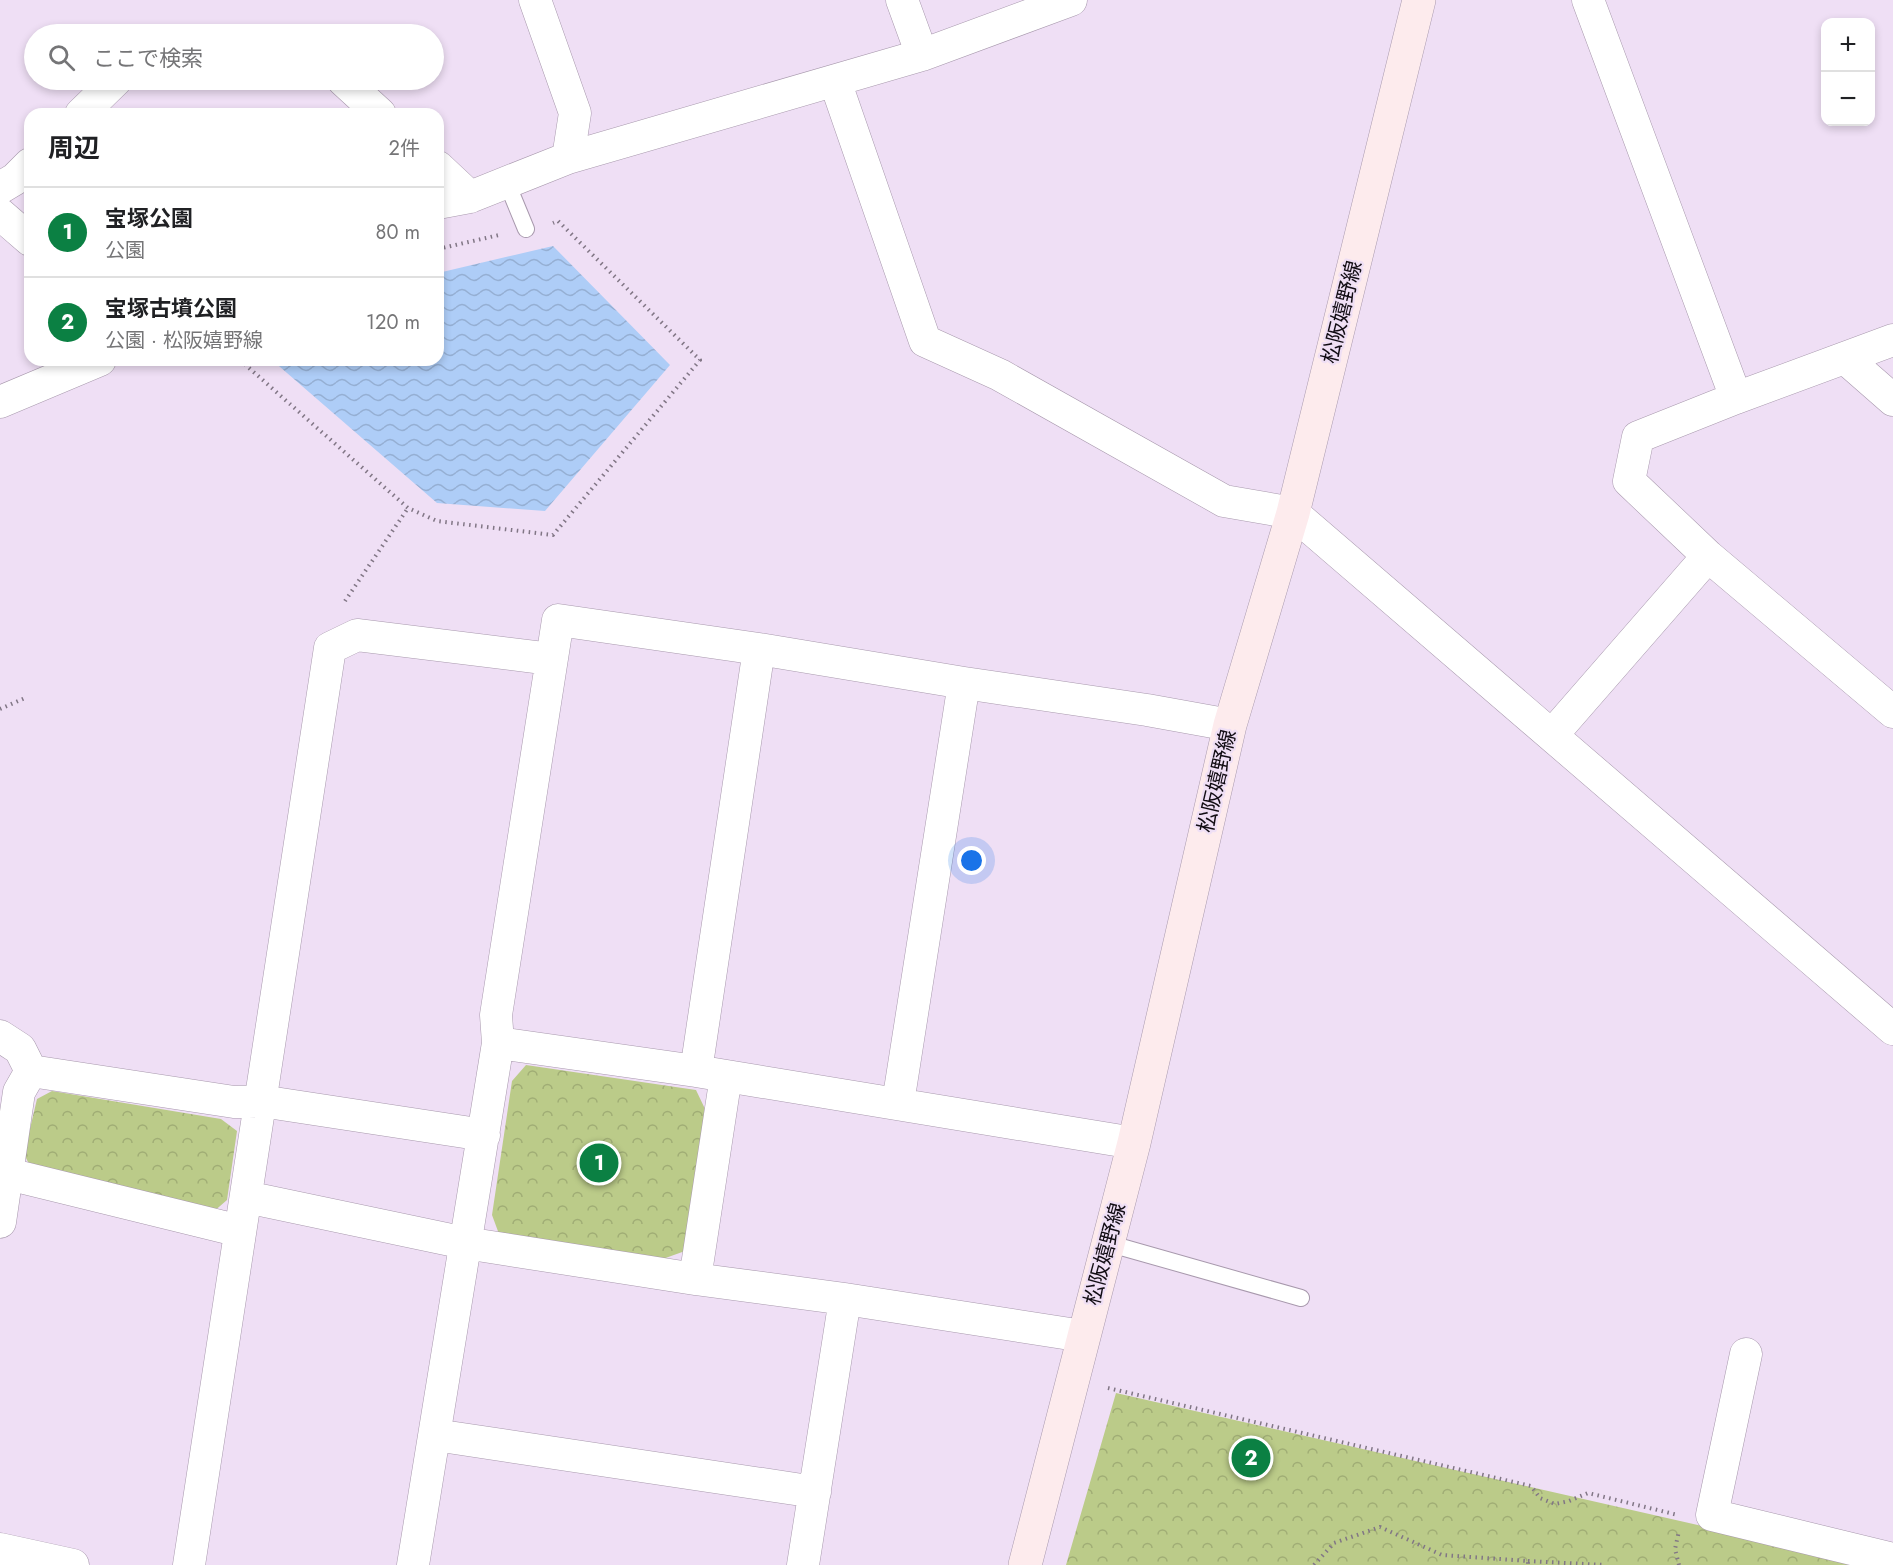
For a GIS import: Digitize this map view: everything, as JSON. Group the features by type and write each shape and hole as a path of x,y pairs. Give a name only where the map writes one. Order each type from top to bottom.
{"main road":[{"name":"松阪嬉野線","path":"1025,1565 1134,1143 1230,725 1293,513 1419,0"}],"street":[{"path":"535,0 575,113 568,158"},
{"path":"902,0 922,56"},
{"path":"444,202 470,197 568,158 922,56 1071,0"},
{"path":"1588,0 1736,398"},
{"path":"835,81 925,340 1000,375 1224,501 1293,513 1893,1029"},
{"path":"87,108 106,90"},
{"path":"354,90 373,108"},
{"path":"0,188 24,170"},
{"path":"444,173 470,197"},
{"path":"0,214 24,235"},
{"path":"1893,340 1638,437 1629,481 1708,556 1893,712"},
{"path":"1845,358 1893,400"},
{"path":"0,402 86,366"},
{"path":"1552,735 1708,556"},
{"path":"413,1565 498,1043 496,1016 558,620 759,649 1230,725"},
{"path":"189,1565 330,648 357,635 551,659"},
{"path":"696,1071 759,649"},
{"path":"898,1103 964,683"},
{"path":"0,1036 20,1049 31,1071"},
{"path":"498,1043 696,1071 1134,1143"},
{"path":"31,1071 234,1102 261,1101 484,1134"},
{"path":"0,1222 20,1092 31,1071"},
{"path":"695,1280 726,1076"},
{"path":"8,1174 240,1231"},
{"path":"246,1197 465,1244 1083,1336"},
{"path":"803,1565 845,1299"},
{"path":"1746,1354 1712,1515 1893,1559"},
{"path":"435,1434 815,1492"},
{"path":"0,1549 74,1565"}],"lane":[{"path":"507,183 526,229"},
{"path":"1107,1243 1301,1298"}],"path":[{"path":"247,366 408,508 437,521 553,535 700,360 558,221 444,248"},
{"path":"330,648 328,625 408,508"},
{"path":"0,710 25,698"},
{"path":"1071,1384 1117,1389 1532,1486 1540,1498 1555,1504 1588,1493 1683,1516"},
{"path":"1314,1565 1334,1543 1380,1527 1442,1555 1528,1563 1604,1565"}],"green space":[{"path":"526,1065 696,1090 706,1111 685,1251 660,1260 499,1234 492,1215 512,1081"},
{"path":"52,1091 221,1119 237,1131 227,1200 212,1213 32,1170 24,1154 37,1099"},
{"path":"1116,1393 1874,1565 1066,1565"}],"water":[{"path":"553,246 670,365 545,511 437,503 279,366 444,366 444,272"}],"place":[{"name":"宝塚公園","path":"599,1163"},
{"name":"宝塚古墳公園","path":"1251,1458"}]}
